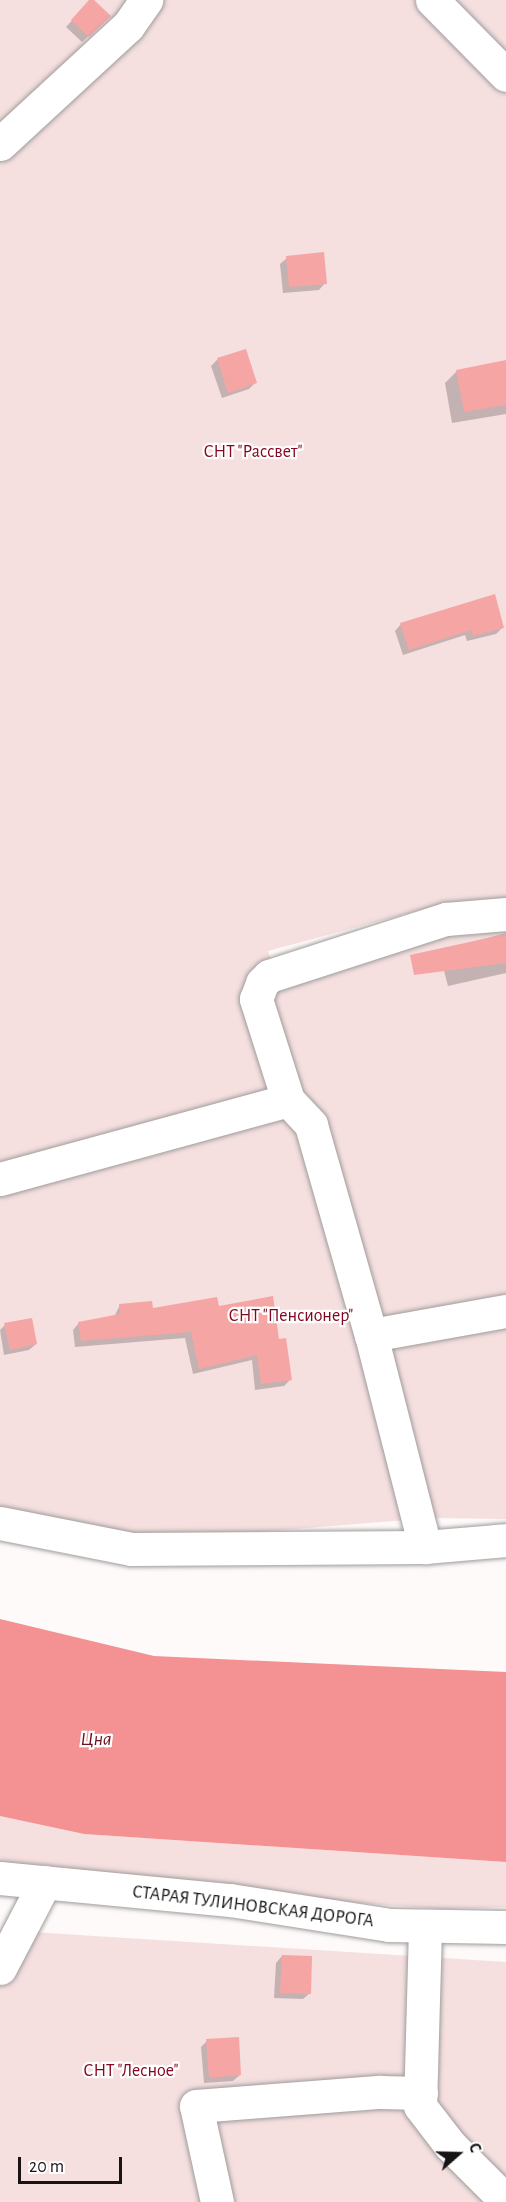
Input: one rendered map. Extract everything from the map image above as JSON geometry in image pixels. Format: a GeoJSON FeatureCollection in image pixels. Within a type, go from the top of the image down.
{"type":"FeatureCollection","features":[{"type":"Feature","properties":{"kind":"street"},"geometry":{"type":"LineString","coordinates":[[0,144],[128,26],[146,0]]}},
{"type":"Feature","properties":{"kind":"street"},"geometry":{"type":"LineString","coordinates":[[432,0],[501,59]]}},
{"type":"Feature","properties":{"kind":"street"},"geometry":{"type":"LineString","coordinates":[[424,1547],[371,1335],[311,1125],[288,1100],[256,999],[262,983],[269,976],[446,919],[506,914]]}},
{"type":"Feature","properties":{"kind":"street"},"geometry":{"type":"LineString","coordinates":[[0,1179],[288,1100]]}},
{"type":"Feature","properties":{"kind":"street"},"geometry":{"type":"LineString","coordinates":[[371,1335],[506,1311]]}},
{"type":"Feature","properties":{"kind":"street"},"geometry":{"type":"LineString","coordinates":[[0,1523],[131,1549],[424,1547],[506,1540]]}},
{"type":"Feature","properties":{"kind":"street","name":"СТАРАЯ ТУЛИНОВСКАЯ ДОРОГА"},"geometry":{"type":"LineString","coordinates":[[0,1878],[230,1900],[424,1928],[506,1927]]}},
{"type":"Feature","properties":{"kind":"street"},"geometry":{"type":"LineString","coordinates":[[0,1968],[45,1882]]}},
{"type":"Feature","properties":{"kind":"street"},"geometry":{"type":"LineString","coordinates":[[424,1928],[420,2106],[450,2145],[506,2201]]}},
{"type":"Feature","properties":{"kind":"street"},"geometry":{"type":"LineString","coordinates":[[218,2202],[196,2106],[380,2092],[421,2093]]}},
{"type":"Feature","properties":{"kind":"green space","name":"СНТ \"Рассвет\""},"geometry":{"type":"Polygon","coordinates":[[[0,0],[506,0],[506,904],[435,906],[268,951],[278,984],[430,935],[506,920],[506,1519],[431,1518],[97,1545],[0,1524],[0,0]]]}},
{"type":"Feature","properties":{"kind":"green space"},"geometry":{"type":"Polygon","coordinates":[[[0,1816],[84,1834],[506,1862],[506,1907],[443,1909],[91,1884],[0,1866],[0,1816]]]}},
{"type":"Feature","properties":{"kind":"green space","name":"СНТ \"Лесное\""},"geometry":{"type":"Polygon","coordinates":[[[0,1930],[506,1962],[506,2202],[0,2202],[0,1930]]]}},
{"type":"Feature","properties":{"kind":"water","name":"Цна"},"geometry":{"type":"Polygon","coordinates":[[[0,1619],[154,1656],[506,1672],[506,1862],[84,1834],[0,1816],[0,1619]]]}},
{"type":"Feature","properties":{"kind":"building"},"geometry":{"type":"Polygon","coordinates":[[[89,0],[94,0],[111,16],[89,37],[71,20],[89,0]]]}},
{"type":"Feature","properties":{"kind":"building"},"geometry":{"type":"Polygon","coordinates":[[[324,252],[327,284],[289,287],[286,256],[324,252]]]}},
{"type":"Feature","properties":{"kind":"building"},"geometry":{"type":"Polygon","coordinates":[[[246,349],[257,383],[228,393],[217,358],[246,349]]]}},
{"type":"Feature","properties":{"kind":"building"},"geometry":{"type":"Polygon","coordinates":[[[506,360],[506,405],[464,412],[456,370],[506,360]]]}},
{"type":"Feature","properties":{"kind":"building"},"geometry":{"type":"Polygon","coordinates":[[[495,594],[504,628],[473,636],[471,630],[409,650],[400,623],[495,594]]]}},
{"type":"Feature","properties":{"kind":"building"},"geometry":{"type":"Polygon","coordinates":[[[506,934],[506,963],[414,975],[410,955],[506,934]]]}},
{"type":"Feature","properties":{"kind":"building"},"geometry":{"type":"Polygon","coordinates":[[[273,1296],[279,1339],[286,1338],[292,1380],[261,1384],[257,1355],[199,1369],[191,1332],[81,1341],[78,1322],[120,1314],[119,1304],[152,1301],[153,1308],[217,1297],[219,1306],[273,1296]]]}},
{"type":"Feature","properties":{"kind":"building"},"geometry":{"type":"Polygon","coordinates":[[[32,1318],[37,1344],[10,1350],[4,1323],[32,1318]]]}},
{"type":"Feature","properties":{"kind":"building"},"geometry":{"type":"Polygon","coordinates":[[[282,1955],[312,1956],[311,1994],[280,1993],[282,1955]]]}},
{"type":"Feature","properties":{"kind":"building"},"geometry":{"type":"Polygon","coordinates":[[[239,2037],[241,2075],[209,2078],[206,2039],[239,2037]]]}},
{"type":"Feature","properties":{"kind":"park label","name":"СНТ \"Пенсионер\""},"geometry":{"type":"Point","coordinates":[291,1316]}}]}
